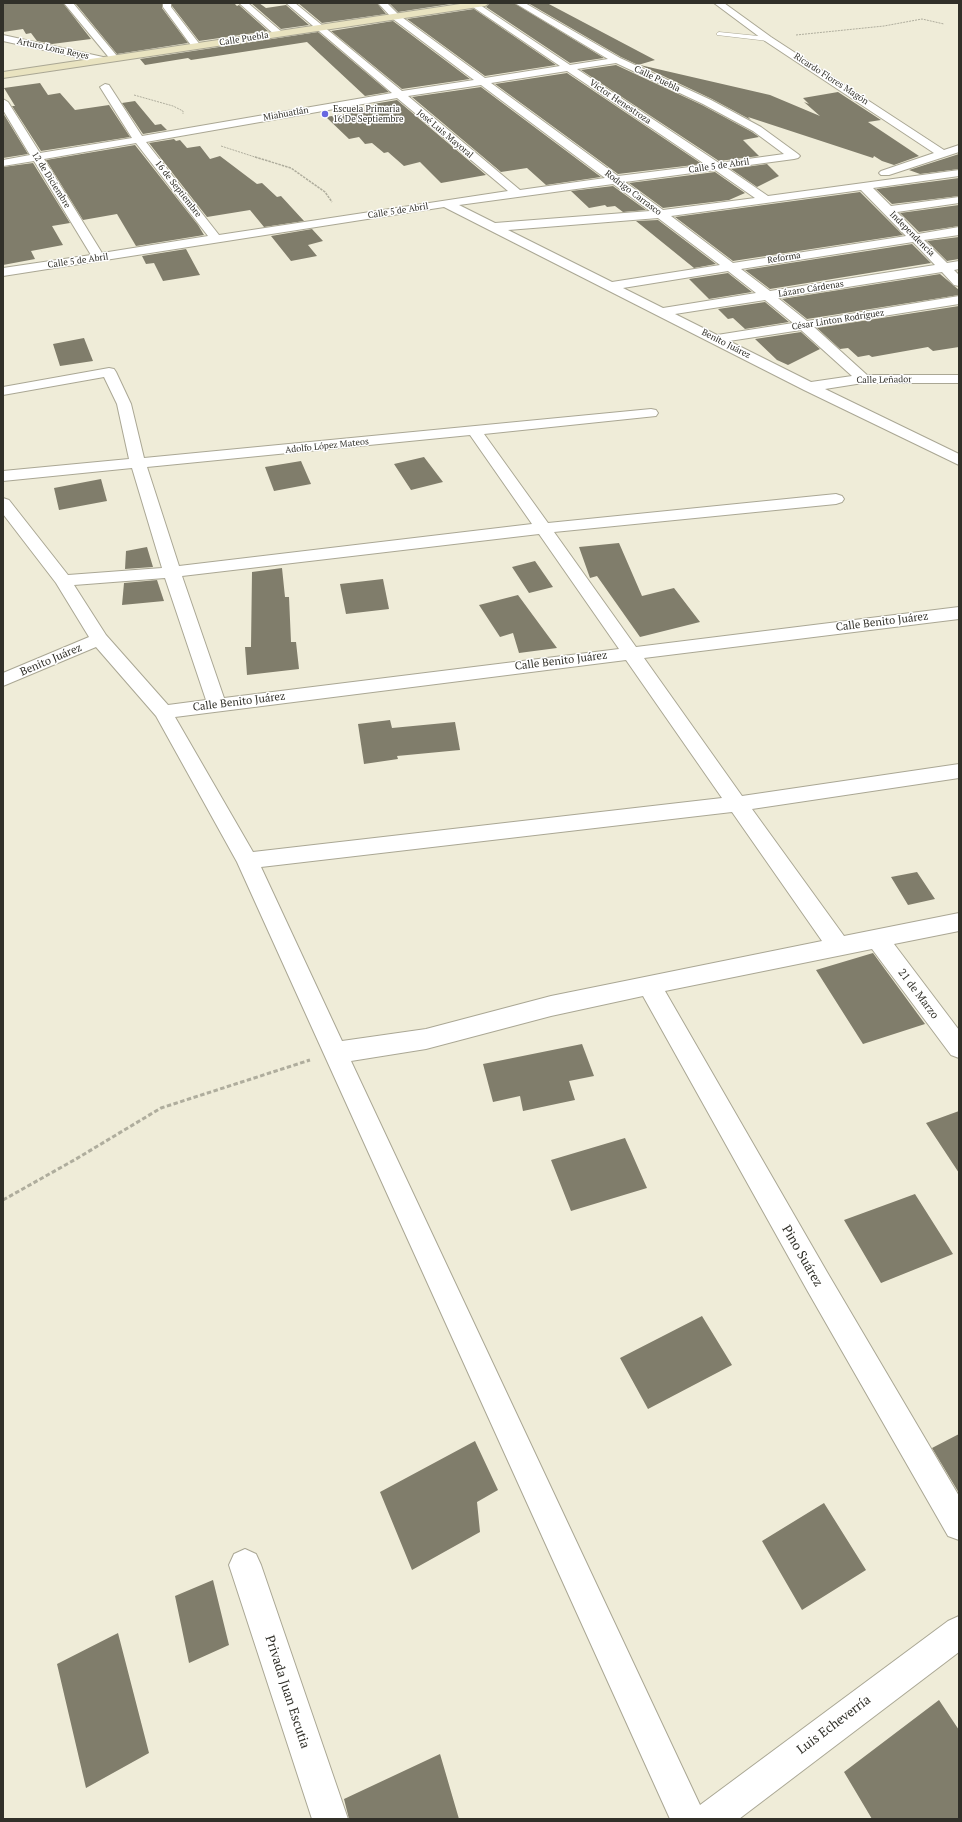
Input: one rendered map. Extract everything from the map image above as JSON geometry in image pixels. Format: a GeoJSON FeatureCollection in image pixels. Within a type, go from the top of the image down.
{"type":"FeatureCollection","features":[{"type":"Feature","properties":{"kind":"street"},"geometry":{"type":"LineString","coordinates":[[68,3],[114,58]]}},
{"type":"Feature","properties":{"kind":"street"},"geometry":{"type":"LineString","coordinates":[[167,3],[167,7],[196,46]]}},
{"type":"Feature","properties":{"kind":"street"},"geometry":{"type":"LineString","coordinates":[[243,3],[279,34]]}},
{"type":"Feature","properties":{"kind":"street"},"geometry":{"type":"LineString","coordinates":[[290,3],[319,28]]}},
{"type":"Feature","properties":{"kind":"street","name":"Rodrigo Carrasco"},"geometry":{"type":"LineString","coordinates":[[382,3],[396,17],[617,180],[768,296],[804,325],[863,379]]}},
{"type":"Feature","properties":{"kind":"street","name":"Calle Puebla"},"geometry":{"type":"LineString","coordinates":[[3,75],[485,3]]}},
{"type":"Feature","properties":{"kind":"street","name":"Calle Puebla"},"geometry":{"type":"LineString","coordinates":[[519,3],[617,60],[707,102],[757,129],[794,156]]}},
{"type":"Feature","properties":{"kind":"street","name":"Ricardo Flores Magón"},"geometry":{"type":"LineString","coordinates":[[718,3],[768,39],[943,154]]}},
{"type":"Feature","properties":{"kind":"street","name":"Víctor Henestroza"},"geometry":{"type":"LineString","coordinates":[[472,4],[767,200]]}},
{"type":"Feature","properties":{"kind":"street","name":"José Luis Mayoral"},"geometry":{"type":"LineString","coordinates":[[319,28],[517,193]]}},
{"type":"Feature","properties":{"kind":"street","name":"Arturo Lona Reyes"},"geometry":{"type":"LineString","coordinates":[[3,38],[103,60]]}},
{"type":"Feature","properties":{"kind":"street","name":"Miahuatlán"},"geometry":{"type":"LineString","coordinates":[[3,163],[398,95],[617,60]]}},
{"type":"Feature","properties":{"kind":"street","name":"16 de Septiembre"},"geometry":{"type":"LineString","coordinates":[[105,87],[139,140],[216,239]]}},
{"type":"Feature","properties":{"kind":"street","name":"12 de Diciembre"},"geometry":{"type":"LineString","coordinates":[[3,102],[99,258]]}},
{"type":"Feature","properties":{"kind":"street"},"geometry":{"type":"LineString","coordinates":[[864,186],[872,177],[959,148]]}},
{"type":"Feature","properties":{"kind":"street","name":"Calle 5 de Abril"},"geometry":{"type":"LineString","coordinates":[[3,272],[446,203],[794,156]]}},
{"type":"Feature","properties":{"kind":"street"},"geometry":{"type":"LineString","coordinates":[[494,228],[661,214],[959,173]]}},
{"type":"Feature","properties":{"kind":"street","name":"Independencia"},"geometry":{"type":"LineString","coordinates":[[864,186],[959,282]]}},
{"type":"Feature","properties":{"kind":"street"},"geometry":{"type":"LineString","coordinates":[[888,210],[959,200]]}},
{"type":"Feature","properties":{"kind":"street","name":"Benito Juárez"},"geometry":{"type":"LineString","coordinates":[[446,203],[717,339],[809,387],[959,460]]}},
{"type":"Feature","properties":{"kind":"street","name":"Reforma"},"geometry":{"type":"LineString","coordinates":[[610,286],[959,231]]}},
{"type":"Feature","properties":{"kind":"street","name":"Lázaro Cárdenas"},"geometry":{"type":"LineString","coordinates":[[663,312],[959,265]]}},
{"type":"Feature","properties":{"kind":"street","name":"César Linton Rodríguez"},"geometry":{"type":"LineString","coordinates":[[717,339],[959,300]]}},
{"type":"Feature","properties":{"kind":"street"},"geometry":{"type":"LineString","coordinates":[[3,391],[109,372],[124,404],[138,464],[172,572],[217,704]]}},
{"type":"Feature","properties":{"kind":"street","name":"Calle Leñador"},"geometry":{"type":"LineString","coordinates":[[809,387],[863,379],[959,379]]}},
{"type":"Feature","properties":{"kind":"street","name":"Adolfo López Mateos"},"geometry":{"type":"LineString","coordinates":[[3,476],[652,413]]}},
{"type":"Feature","properties":{"kind":"street"},"geometry":{"type":"LineString","coordinates":[[475,431],[838,946]]}},
{"type":"Feature","properties":{"kind":"street"},"geometry":{"type":"LineString","coordinates":[[63,581],[172,572],[544,528],[836,499]]}},
{"type":"Feature","properties":{"kind":"street"},"geometry":{"type":"LineString","coordinates":[[3,503],[63,581],[99,639],[163,712],[247,861],[334,1053],[688,1819]]}},
{"type":"Feature","properties":{"kind":"street","name":"Calle Benito Juárez"},"geometry":{"type":"LineString","coordinates":[[163,712],[217,704],[959,613]]}},
{"type":"Feature","properties":{"kind":"street","name":"Benito Juárez"},"geometry":{"type":"LineString","coordinates":[[3,680],[99,639]]}},
{"type":"Feature","properties":{"kind":"street"},"geometry":{"type":"LineString","coordinates":[[247,861],[737,804],[959,770]]}},
{"type":"Feature","properties":{"kind":"street"},"geometry":{"type":"LineString","coordinates":[[334,1053],[426,1038],[551,1006],[959,922]]}},
{"type":"Feature","properties":{"kind":"street","name":"21 de Marzo"},"geometry":{"type":"LineString","coordinates":[[877,939],[959,1048]]}},
{"type":"Feature","properties":{"kind":"street","name":"Pino Suárez"},"geometry":{"type":"LineString","coordinates":[[649,985],[817,1281],[959,1524]]}},
{"type":"Feature","properties":{"kind":"street","name":"Privada Juan Escutia"},"geometry":{"type":"LineString","coordinates":[[245,1565],[330,1819]]}},
{"type":"Feature","properties":{"kind":"street","name":"Luis Echeverría"},"geometry":{"type":"LineString","coordinates":[[710,1819],[959,1632]]}},
{"type":"Feature","properties":{"kind":"lane"},"geometry":{"type":"LineString","coordinates":[[719,34],[768,39]]}},
{"type":"Feature","properties":{"kind":"path"},"geometry":{"type":"LineString","coordinates":[[783,48],[789,38],[798,35],[884,26],[922,19],[944,24]]}},
{"type":"Feature","properties":{"kind":"path"},"geometry":{"type":"LineString","coordinates":[[179,133],[291,168],[325,192],[333,203],[328,222]]}},
{"type":"Feature","properties":{"kind":"path"},"geometry":{"type":"LineString","coordinates":[[3,1200],[76,1159],[161,1108],[334,1053]]}},
{"type":"Feature","properties":{"kind":"building"},"geometry":{"type":"Polygon","coordinates":[[[3,3],[63,3],[91,39],[52,44],[37,41],[31,33],[26,34],[23,29],[3,32],[3,3]]]}},
{"type":"Feature","properties":{"kind":"building"},"geometry":{"type":"Polygon","coordinates":[[[75,3],[162,3],[162,8],[188,43],[117,54],[75,3]]]}},
{"type":"Feature","properties":{"kind":"building"},"geometry":{"type":"Polygon","coordinates":[[[172,3],[234,3],[237,6],[239,5],[268,31],[199,41],[172,6],[172,3]]]}},
{"type":"Feature","properties":{"kind":"building"},"geometry":{"type":"Polygon","coordinates":[[[251,3],[259,3],[266,8],[286,5],[309,25],[281,29],[251,3]]]}},
{"type":"Feature","properties":{"kind":"building"},"geometry":{"type":"Polygon","coordinates":[[[298,3],[377,3],[386,14],[322,23],[298,3]]]}},
{"type":"Feature","properties":{"kind":"building"},"geometry":{"type":"Polygon","coordinates":[[[389,3],[457,3],[398,12],[389,3]]]}},
{"type":"Feature","properties":{"kind":"building"},"geometry":{"type":"Polygon","coordinates":[[[490,3],[514,3],[604,58],[570,63],[486,7],[490,3]]]}},
{"type":"Feature","properties":{"kind":"building"},"geometry":{"type":"Polygon","coordinates":[[[528,3],[547,3],[655,60],[638,65],[621,57],[528,3]]]}},
{"type":"Feature","properties":{"kind":"building"},"geometry":{"type":"Polygon","coordinates":[[[474,9],[556,65],[485,76],[407,19],[474,9]]]}},
{"type":"Feature","properties":{"kind":"building"},"geometry":{"type":"Polygon","coordinates":[[[393,21],[470,79],[402,89],[331,31],[393,21]]]}},
{"type":"Feature","properties":{"kind":"building"},"geometry":{"type":"Polygon","coordinates":[[[318,32],[389,92],[365,96],[307,42],[191,60],[188,58],[145,65],[140,59],[318,32]]]}},
{"type":"Feature","properties":{"kind":"building"},"geometry":{"type":"Polygon","coordinates":[[[616,65],[702,105],[752,132],[759,137],[743,140],[759,156],[719,161],[581,70],[616,65]]]}},
{"type":"Feature","properties":{"kind":"building"},"geometry":{"type":"Polygon","coordinates":[[[640,65],[770,95],[820,116],[804,102],[809,104],[803,98],[838,92],[881,120],[868,122],[919,156],[894,165],[882,161],[874,156],[873,158],[748,117],[751,120],[712,99],[640,65]]]}},
{"type":"Feature","properties":{"kind":"building"},"geometry":{"type":"Polygon","coordinates":[[[567,73],[702,164],[618,174],[495,84],[567,73]]]}},
{"type":"Feature","properties":{"kind":"building"},"geometry":{"type":"Polygon","coordinates":[[[40,83],[48,95],[60,93],[75,110],[109,105],[130,137],[41,151],[12,106],[15,106],[4,88],[40,83]]]}},
{"type":"Feature","properties":{"kind":"building"},"geometry":{"type":"Polygon","coordinates":[[[481,87],[601,177],[546,185],[527,168],[501,172],[412,97],[481,87]]]}},
{"type":"Feature","properties":{"kind":"building"},"geometry":{"type":"Polygon","coordinates":[[[397,100],[486,175],[441,183],[420,162],[404,166],[388,152],[384,153],[372,143],[365,144],[359,137],[349,139],[326,117],[378,108],[373,104],[397,100]]]}},
{"type":"Feature","properties":{"kind":"building"},"geometry":{"type":"Polygon","coordinates":[[[135,101],[155,125],[161,124],[167,130],[143,134],[122,103],[135,101]]]}},
{"type":"Feature","properties":{"kind":"building"},"geometry":{"type":"Polygon","coordinates":[[[3,113],[28,154],[3,158],[3,113]]]}},
{"type":"Feature","properties":{"kind":"building"},"geometry":{"type":"Polygon","coordinates":[[[174,139],[176,141],[180,140],[187,148],[200,146],[210,159],[220,156],[257,184],[262,183],[277,197],[281,196],[304,221],[264,227],[250,210],[207,217],[149,143],[174,139]]]}},
{"type":"Feature","properties":{"kind":"building"},"geometry":{"type":"Polygon","coordinates":[[[135,145],[198,225],[204,235],[136,246],[117,214],[83,220],[46,160],[135,145]]]}},
{"type":"Feature","properties":{"kind":"building"},"geometry":{"type":"Polygon","coordinates":[[[959,154],[959,169],[920,174],[909,170],[959,154]]]}},
{"type":"Feature","properties":{"kind":"building"},"geometry":{"type":"Polygon","coordinates":[[[33,163],[70,223],[52,226],[63,245],[31,251],[35,259],[3,265],[3,167],[33,163]]]}},
{"type":"Feature","properties":{"kind":"building"},"geometry":{"type":"Polygon","coordinates":[[[767,164],[779,176],[757,187],[731,169],[767,164]]]}},
{"type":"Feature","properties":{"kind":"building"},"geometry":{"type":"Polygon","coordinates":[[[715,172],[745,193],[729,200],[663,208],[629,183],[715,172]]]}},
{"type":"Feature","properties":{"kind":"building"},"geometry":{"type":"Polygon","coordinates":[[[959,178],[959,196],[892,204],[876,189],[959,178]]]}},
{"type":"Feature","properties":{"kind":"building"},"geometry":{"type":"Polygon","coordinates":[[[613,186],[646,210],[623,212],[615,206],[607,207],[605,205],[589,208],[571,191],[613,186]]]}},
{"type":"Feature","properties":{"kind":"building"},"geometry":{"type":"Polygon","coordinates":[[[860,192],[903,235],[733,261],[675,217],[860,192]]]}},
{"type":"Feature","properties":{"kind":"building"},"geometry":{"type":"Polygon","coordinates":[[[959,205],[959,226],[919,232],[900,213],[959,205]]]}},
{"type":"Feature","properties":{"kind":"building"},"geometry":{"type":"Polygon","coordinates":[[[658,220],[716,264],[694,268],[636,221],[658,220]]]}},
{"type":"Feature","properties":{"kind":"building"},"geometry":{"type":"Polygon","coordinates":[[[312,229],[323,241],[308,245],[317,256],[291,261],[271,236],[312,229]]]}},
{"type":"Feature","properties":{"kind":"building"},"geometry":{"type":"Polygon","coordinates":[[[959,237],[959,259],[947,261],[927,241],[959,237]]]}},
{"type":"Feature","properties":{"kind":"building"},"geometry":{"type":"Polygon","coordinates":[[[912,244],[931,263],[770,289],[745,270],[912,244]]]}},
{"type":"Feature","properties":{"kind":"building"},"geometry":{"type":"Polygon","coordinates":[[[186,249],[200,275],[163,281],[154,263],[146,264],[142,256],[186,249]]]}},
{"type":"Feature","properties":{"kind":"building"},"geometry":{"type":"Polygon","coordinates":[[[728,273],[752,292],[709,299],[689,279],[728,273]]]}},
{"type":"Feature","properties":{"kind":"building"},"geometry":{"type":"Polygon","coordinates":[[[940,274],[959,290],[959,295],[807,319],[782,299],[940,274]]]}},
{"type":"Feature","properties":{"kind":"building"},"geometry":{"type":"Polygon","coordinates":[[[765,302],[789,322],[745,329],[733,318],[728,319],[718,309],[765,302]]]}},
{"type":"Feature","properties":{"kind":"building"},"geometry":{"type":"Polygon","coordinates":[[[959,306],[959,347],[933,351],[928,347],[872,357],[869,355],[858,357],[848,348],[840,349],[817,328],[959,306]]]}},
{"type":"Feature","properties":{"kind":"building"},"geometry":{"type":"Polygon","coordinates":[[[801,332],[820,349],[788,365],[777,360],[755,339],[801,332]]]}},
{"type":"Feature","properties":{"kind":"building"},"geometry":{"type":"Polygon","coordinates":[[[84,338],[93,361],[60,366],[53,344],[84,338]]]}},
{"type":"Feature","properties":{"kind":"building"},"geometry":{"type":"Polygon","coordinates":[[[424,457],[443,482],[411,490],[394,464],[424,457]]]}},
{"type":"Feature","properties":{"kind":"building"},"geometry":{"type":"Polygon","coordinates":[[[301,461],[311,484],[274,491],[265,467],[301,461]]]}},
{"type":"Feature","properties":{"kind":"building"},"geometry":{"type":"Polygon","coordinates":[[[101,479],[107,501],[59,510],[54,488],[101,479]]]}},
{"type":"Feature","properties":{"kind":"building"},"geometry":{"type":"Polygon","coordinates":[[[619,543],[642,596],[674,588],[700,622],[640,637],[597,576],[590,578],[579,547],[619,543]]]}},
{"type":"Feature","properties":{"kind":"building"},"geometry":{"type":"Polygon","coordinates":[[[147,547],[153,567],[125,569],[126,551],[147,547]]]}},
{"type":"Feature","properties":{"kind":"building"},"geometry":{"type":"Polygon","coordinates":[[[535,561],[553,587],[529,593],[512,567],[535,561]]]}},
{"type":"Feature","properties":{"kind":"building"},"geometry":{"type":"Polygon","coordinates":[[[282,568],[285,597],[289,597],[291,642],[296,642],[299,669],[247,675],[245,647],[251,647],[252,572],[282,568]]]}},
{"type":"Feature","properties":{"kind":"building"},"geometry":{"type":"Polygon","coordinates":[[[383,579],[389,609],[346,614],[340,584],[383,579]]]}},
{"type":"Feature","properties":{"kind":"building"},"geometry":{"type":"Polygon","coordinates":[[[157,580],[164,601],[122,605],[124,583],[157,580]]]}},
{"type":"Feature","properties":{"kind":"building"},"geometry":{"type":"Polygon","coordinates":[[[518,595],[557,648],[519,653],[513,633],[500,637],[479,605],[518,595]]]}},
{"type":"Feature","properties":{"kind":"building"},"geometry":{"type":"Polygon","coordinates":[[[390,720],[392,728],[455,722],[460,750],[397,756],[398,759],[364,764],[358,724],[390,720]]]}},
{"type":"Feature","properties":{"kind":"building"},"geometry":{"type":"Polygon","coordinates":[[[917,872],[935,899],[908,905],[891,877],[917,872]]]}},
{"type":"Feature","properties":{"kind":"building"},"geometry":{"type":"Polygon","coordinates":[[[873,953],[925,1024],[863,1044],[816,970],[873,953]]]}},
{"type":"Feature","properties":{"kind":"building"},"geometry":{"type":"Polygon","coordinates":[[[582,1044],[594,1076],[569,1081],[575,1100],[523,1111],[520,1096],[493,1102],[483,1064],[582,1044]]]}},
{"type":"Feature","properties":{"kind":"building"},"geometry":{"type":"Polygon","coordinates":[[[959,1111],[959,1173],[926,1123],[959,1111]]]}},
{"type":"Feature","properties":{"kind":"building"},"geometry":{"type":"Polygon","coordinates":[[[625,1138],[647,1188],[571,1211],[551,1160],[625,1138]]]}},
{"type":"Feature","properties":{"kind":"building"},"geometry":{"type":"Polygon","coordinates":[[[915,1194],[953,1254],[881,1283],[844,1220],[915,1194]]]}},
{"type":"Feature","properties":{"kind":"building"},"geometry":{"type":"Polygon","coordinates":[[[702,1316],[732,1365],[648,1409],[620,1358],[702,1316]]]}},
{"type":"Feature","properties":{"kind":"building"},"geometry":{"type":"Polygon","coordinates":[[[959,1434],[959,1493],[932,1448],[959,1434]]]}},
{"type":"Feature","properties":{"kind":"building"},"geometry":{"type":"Polygon","coordinates":[[[475,1441],[498,1490],[477,1502],[480,1532],[412,1570],[380,1492],[475,1441]]]}},
{"type":"Feature","properties":{"kind":"building"},"geometry":{"type":"Polygon","coordinates":[[[824,1503],[866,1570],[802,1610],[762,1541],[824,1503]]]}},
{"type":"Feature","properties":{"kind":"building"},"geometry":{"type":"Polygon","coordinates":[[[213,1580],[229,1645],[189,1663],[175,1596],[213,1580]]]}},
{"type":"Feature","properties":{"kind":"building"},"geometry":{"type":"Polygon","coordinates":[[[118,1633],[149,1753],[86,1788],[57,1664],[118,1633]]]}},
{"type":"Feature","properties":{"kind":"building"},"geometry":{"type":"Polygon","coordinates":[[[939,1700],[959,1730],[959,1819],[872,1819],[844,1772],[939,1700]]]}},
{"type":"Feature","properties":{"kind":"building"},"geometry":{"type":"Polygon","coordinates":[[[440,1754],[459,1819],[349,1819],[344,1799],[440,1754]]]}},
{"type":"Feature","properties":{"kind":"place","name":"Escuela Primaria 16 De Septiembre"},"geometry":{"type":"Point","coordinates":[325,114]}}]}
